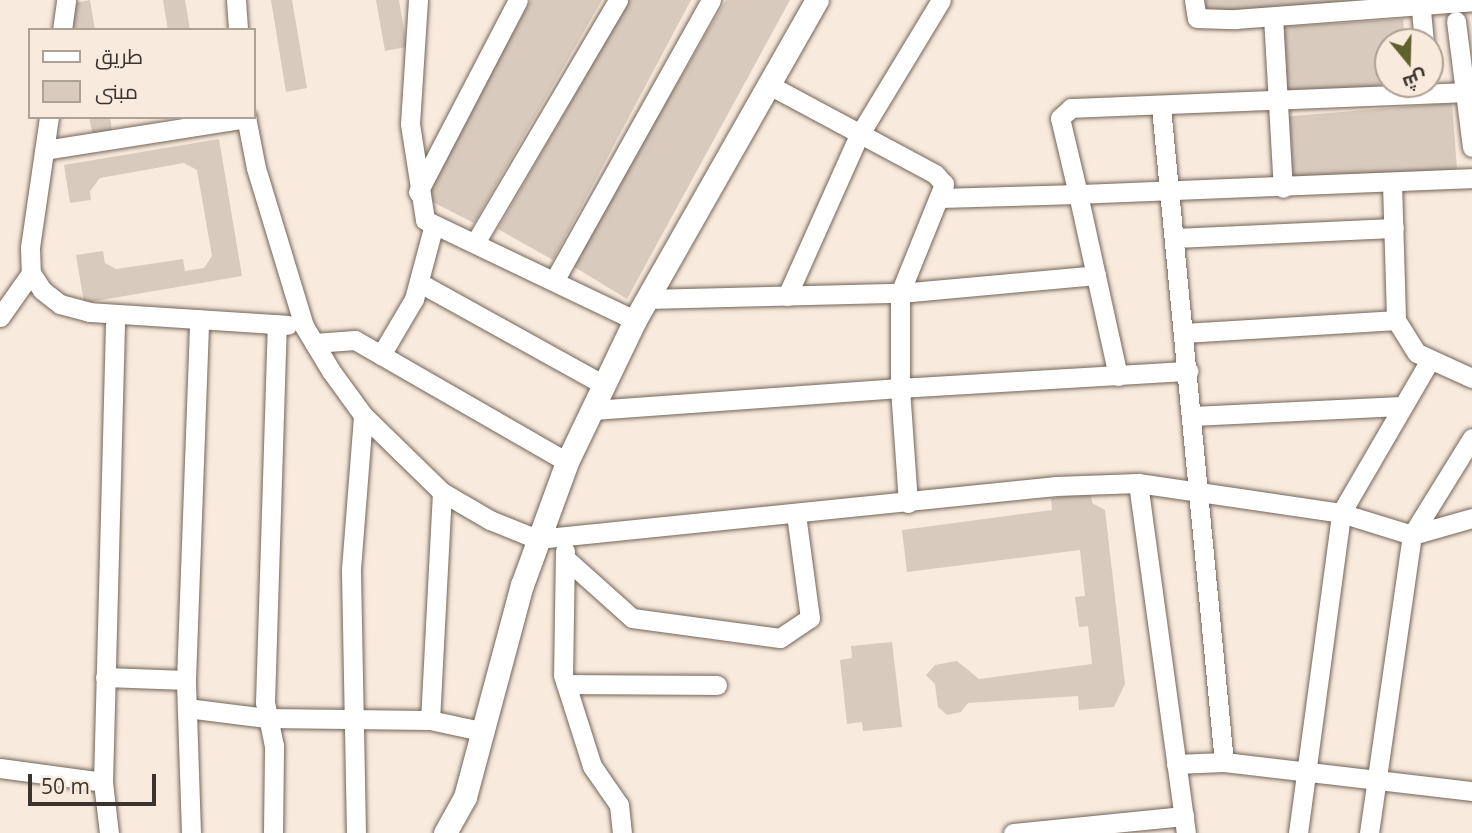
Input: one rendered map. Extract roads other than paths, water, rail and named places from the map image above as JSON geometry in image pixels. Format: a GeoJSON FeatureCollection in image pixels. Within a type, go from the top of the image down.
{"type":"FeatureCollection","features":[{"type":"Feature","properties":{"kind":"street"},"geometry":{"type":"LineString","coordinates":[[62,28],[66,0]]}},
{"type":"Feature","properties":{"kind":"street"},"geometry":{"type":"LineString","coordinates":[[236,0],[238,28]]}},
{"type":"Feature","properties":{"kind":"street"},"geometry":{"type":"LineString","coordinates":[[418,0],[409,92],[418,192],[425,220],[433,228],[475,243],[635,320]]}},
{"type":"Feature","properties":{"kind":"street"},"geometry":{"type":"LineString","coordinates":[[418,192],[518,0]]}},
{"type":"Feature","properties":{"kind":"street"},"geometry":{"type":"LineString","coordinates":[[475,243],[618,0]]}},
{"type":"Feature","properties":{"kind":"street"},"geometry":{"type":"LineString","coordinates":[[554,281],[712,0]]}},
{"type":"Feature","properties":{"kind":"street"},"geometry":{"type":"LineString","coordinates":[[445,833],[465,797],[537,538],[567,461],[646,299],[817,0]]}},
{"type":"Feature","properties":{"kind":"street"},"geometry":{"type":"LineString","coordinates":[[787,296],[858,136],[941,0]]}},
{"type":"Feature","properties":{"kind":"street"},"geometry":{"type":"LineString","coordinates":[[1194,0],[1199,19],[1273,17],[1427,1],[1472,1]]}},
{"type":"Feature","properties":{"kind":"street"},"geometry":{"type":"LineString","coordinates":[[1427,1],[1456,21],[1472,37]]}},
{"type":"Feature","properties":{"kind":"street"},"geometry":{"type":"LineString","coordinates":[[1425,28],[1427,1]]}},
{"type":"Feature","properties":{"kind":"street"},"geometry":{"type":"LineString","coordinates":[[1273,17],[1283,188]]}},
{"type":"Feature","properties":{"kind":"street"},"geometry":{"type":"LineString","coordinates":[[1456,21],[1472,147]]}},
{"type":"Feature","properties":{"kind":"street"},"geometry":{"type":"LineString","coordinates":[[769,85],[858,136],[935,174],[944,184],[900,293],[900,388],[908,503]]}},
{"type":"Feature","properties":{"kind":"street"},"geometry":{"type":"LineString","coordinates":[[1444,91],[1465,92]]}},
{"type":"Feature","properties":{"kind":"street"},"geometry":{"type":"LineString","coordinates":[[1118,376],[1062,112],[1278,102],[1374,94]]}},
{"type":"Feature","properties":{"kind":"street"},"geometry":{"type":"LineString","coordinates":[[1161,107],[1167,192],[1185,333],[1224,762]]}},
{"type":"Feature","properties":{"kind":"street"},"geometry":{"type":"LineString","coordinates":[[0,317],[31,274],[49,119]]}},
{"type":"Feature","properties":{"kind":"street"},"geometry":{"type":"LineString","coordinates":[[44,150],[240,119]]}},
{"type":"Feature","properties":{"kind":"street"},"geometry":{"type":"LineString","coordinates":[[246,119],[256,168],[304,326],[363,415],[442,492],[490,520],[537,538],[908,503],[1056,486],[1139,483],[1199,489],[1342,513],[1412,535],[1472,518]]}},
{"type":"Feature","properties":{"kind":"street"},"geometry":{"type":"LineString","coordinates":[[940,198],[1283,188],[1472,178]]}},
{"type":"Feature","properties":{"kind":"street"},"geometry":{"type":"LineString","coordinates":[[1392,183],[1396,320],[1417,353],[1472,378]]}},
{"type":"Feature","properties":{"kind":"street"},"geometry":{"type":"LineString","coordinates":[[381,355],[420,283],[433,228]]}},
{"type":"Feature","properties":{"kind":"street"},"geometry":{"type":"LineString","coordinates":[[1174,238],[1394,228]]}},
{"type":"Feature","properties":{"kind":"street"},"geometry":{"type":"LineString","coordinates":[[31,274],[60,304],[115,314],[304,326]]}},
{"type":"Feature","properties":{"kind":"street"},"geometry":{"type":"LineString","coordinates":[[646,299],[900,293],[1096,275]]}},
{"type":"Feature","properties":{"kind":"street"},"geometry":{"type":"LineString","coordinates":[[420,283],[604,385]]}},
{"type":"Feature","properties":{"kind":"street"},"geometry":{"type":"LineString","coordinates":[[109,833],[103,782],[115,314]]}},
{"type":"Feature","properties":{"kind":"street"},"geometry":{"type":"LineString","coordinates":[[191,833],[186,680],[199,319]]}},
{"type":"Feature","properties":{"kind":"street"},"geometry":{"type":"LineString","coordinates":[[1185,333],[1396,320]]}},
{"type":"Feature","properties":{"kind":"street"},"geometry":{"type":"LineString","coordinates":[[273,833],[274,746],[266,718],[277,324]]}},
{"type":"Feature","properties":{"kind":"street"},"geometry":{"type":"LineString","coordinates":[[314,343],[342,337],[381,355],[567,461]]}},
{"type":"Feature","properties":{"kind":"street"},"geometry":{"type":"LineString","coordinates":[[1298,833],[1309,772],[1342,513],[1430,360]]}},
{"type":"Feature","properties":{"kind":"street"},"geometry":{"type":"LineString","coordinates":[[592,410],[1188,371]]}},
{"type":"Feature","properties":{"kind":"street"},"geometry":{"type":"LineString","coordinates":[[1191,416],[1402,406]]}},
{"type":"Feature","properties":{"kind":"street"},"geometry":{"type":"LineString","coordinates":[[356,833],[358,758],[351,720],[351,569],[363,415]]}},
{"type":"Feature","properties":{"kind":"street"},"geometry":{"type":"LineString","coordinates":[[1369,833],[1412,535],[1472,438]]}},
{"type":"Feature","properties":{"kind":"street"},"geometry":{"type":"LineString","coordinates":[[1013,833],[1185,824],[1139,483]]}},
{"type":"Feature","properties":{"kind":"street"},"geometry":{"type":"LineString","coordinates":[[430,720],[442,492]]}},
{"type":"Feature","properties":{"kind":"street"},"geometry":{"type":"LineString","coordinates":[[565,558],[632,618],[780,638],[810,618],[796,514]]}},
{"type":"Feature","properties":{"kind":"street"},"geometry":{"type":"LineString","coordinates":[[565,536],[566,684],[592,766],[619,806],[622,833]]}},
{"type":"Feature","properties":{"kind":"street"},"geometry":{"type":"LineString","coordinates":[[105,677],[186,680]]}},
{"type":"Feature","properties":{"kind":"street"},"geometry":{"type":"LineString","coordinates":[[566,684],[717,685]]}},
{"type":"Feature","properties":{"kind":"street"},"geometry":{"type":"LineString","coordinates":[[187,708],[266,718],[430,720],[481,732]]}},
{"type":"Feature","properties":{"kind":"street"},"geometry":{"type":"LineString","coordinates":[[1175,764],[1224,762],[1472,791]]}},
{"type":"Feature","properties":{"kind":"street"},"geometry":{"type":"LineString","coordinates":[[0,768],[103,782]]}}]}
